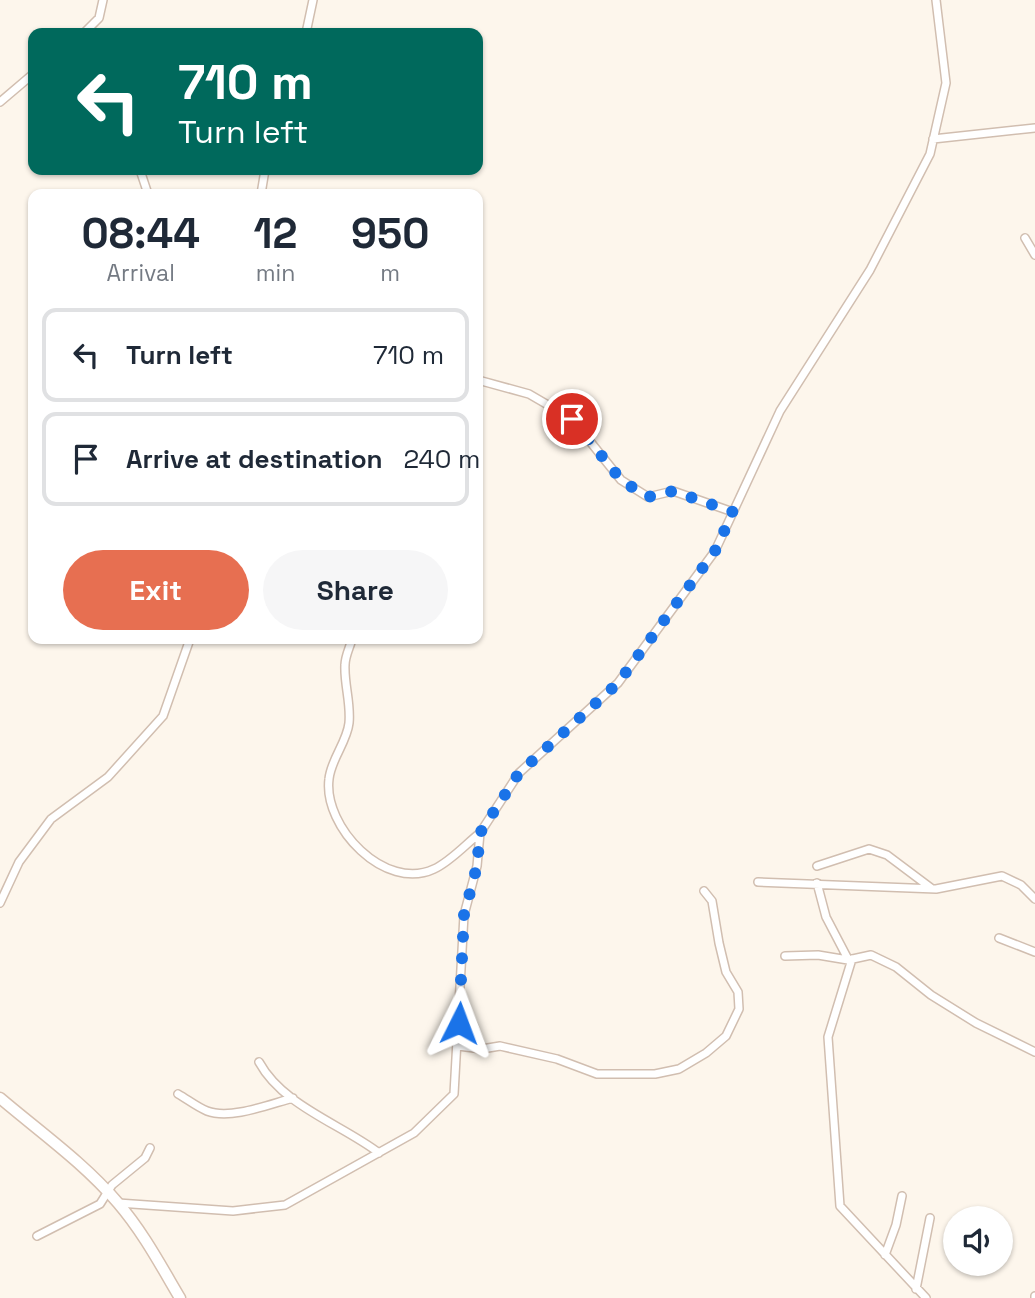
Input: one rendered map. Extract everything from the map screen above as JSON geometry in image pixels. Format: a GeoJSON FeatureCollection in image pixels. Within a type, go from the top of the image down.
{"type":"FeatureCollection","features":[{"type":"Feature","properties":{"kind":"street"},"geometry":{"type":"LineString","coordinates":[[89,28],[99,18],[103,0]]}},
{"type":"Feature","properties":{"kind":"street"},"geometry":{"type":"LineString","coordinates":[[307,28],[313,0]]}},
{"type":"Feature","properties":{"kind":"street"},"geometry":{"type":"LineString","coordinates":[[351,644],[345,663],[350,705],[349,728],[335,755],[328,780],[332,805],[344,833],[371,860],[406,874],[433,870],[480,833],[519,773],[618,683],[715,551],[780,411],[870,270],[930,153],[946,83],[936,0]]}},
{"type":"Feature","properties":{"kind":"street"},"geometry":{"type":"LineString","coordinates":[[0,102],[28,78]]}},
{"type":"Feature","properties":{"kind":"street"},"geometry":{"type":"LineString","coordinates":[[933,139],[1035,128]]}},
{"type":"Feature","properties":{"kind":"street"},"geometry":{"type":"LineString","coordinates":[[1025,238],[1035,255]]}},
{"type":"Feature","properties":{"kind":"street"},"geometry":{"type":"LineString","coordinates":[[483,381],[529,394],[572,419],[621,480],[648,497],[673,491],[733,512]]}},
{"type":"Feature","properties":{"kind":"street"},"geometry":{"type":"LineString","coordinates":[[0,903],[19,862],[51,819],[108,777],[163,716],[188,644]]}},
{"type":"Feature","properties":{"kind":"street"},"geometry":{"type":"LineString","coordinates":[[118,1203],[233,1211],[285,1205],[414,1133],[454,1094],[464,915],[477,866],[480,833]]}},
{"type":"Feature","properties":{"kind":"street"},"geometry":{"type":"LineString","coordinates":[[817,866],[869,849],[887,855],[931,888]]}},
{"type":"Feature","properties":{"kind":"street"},"geometry":{"type":"LineString","coordinates":[[758,882],[931,888],[957,887],[985,877],[1002,876],[1021,886],[1035,899]]}},
{"type":"Feature","properties":{"kind":"street"},"geometry":{"type":"LineString","coordinates":[[817,883],[826,917],[850,959],[828,1037],[840,1206],[926,1298]]}},
{"type":"Feature","properties":{"kind":"street"},"geometry":{"type":"LineString","coordinates":[[458,1046],[482,1049],[500,1046],[557,1059],[597,1073],[655,1074],[679,1069],[706,1053],[726,1036],[739,1009],[738,992],[726,972],[712,901],[704,891]]}},
{"type":"Feature","properties":{"kind":"street"},"geometry":{"type":"LineString","coordinates":[[999,938],[1035,952]]}},
{"type":"Feature","properties":{"kind":"street"},"geometry":{"type":"LineString","coordinates":[[785,956],[818,955],[850,959],[871,955],[896,967],[931,995],[1035,1052]]}},
{"type":"Feature","properties":{"kind":"street"},"geometry":{"type":"LineString","coordinates":[[260,1062],[267,1077],[293,1098],[379,1153]]}},
{"type":"Feature","properties":{"kind":"street"},"geometry":{"type":"LineString","coordinates":[[178,1094],[208,1111],[228,1114],[271,1107],[293,1098]]}},
{"type":"Feature","properties":{"kind":"street"},"geometry":{"type":"LineString","coordinates":[[0,1098],[118,1203],[144,1238],[180,1298]]}},
{"type":"Feature","properties":{"kind":"street"},"geometry":{"type":"LineString","coordinates":[[37,1236],[100,1204],[112,1185],[145,1158],[150,1148]]}},
{"type":"Feature","properties":{"kind":"street"},"geometry":{"type":"LineString","coordinates":[[885,1255],[896,1225],[902,1195]]}},
{"type":"Feature","properties":{"kind":"street"},"geometry":{"type":"LineString","coordinates":[[916,1289],[930,1218]]}},
{"type":"Feature","properties":{"kind":"route"},"geometry":{"type":"LineString","coordinates":[[459,1023],[464,915],[477,866],[480,833],[519,773],[618,683],[715,551],[733,512],[673,491],[648,497],[621,480],[572,419]]}}]}
